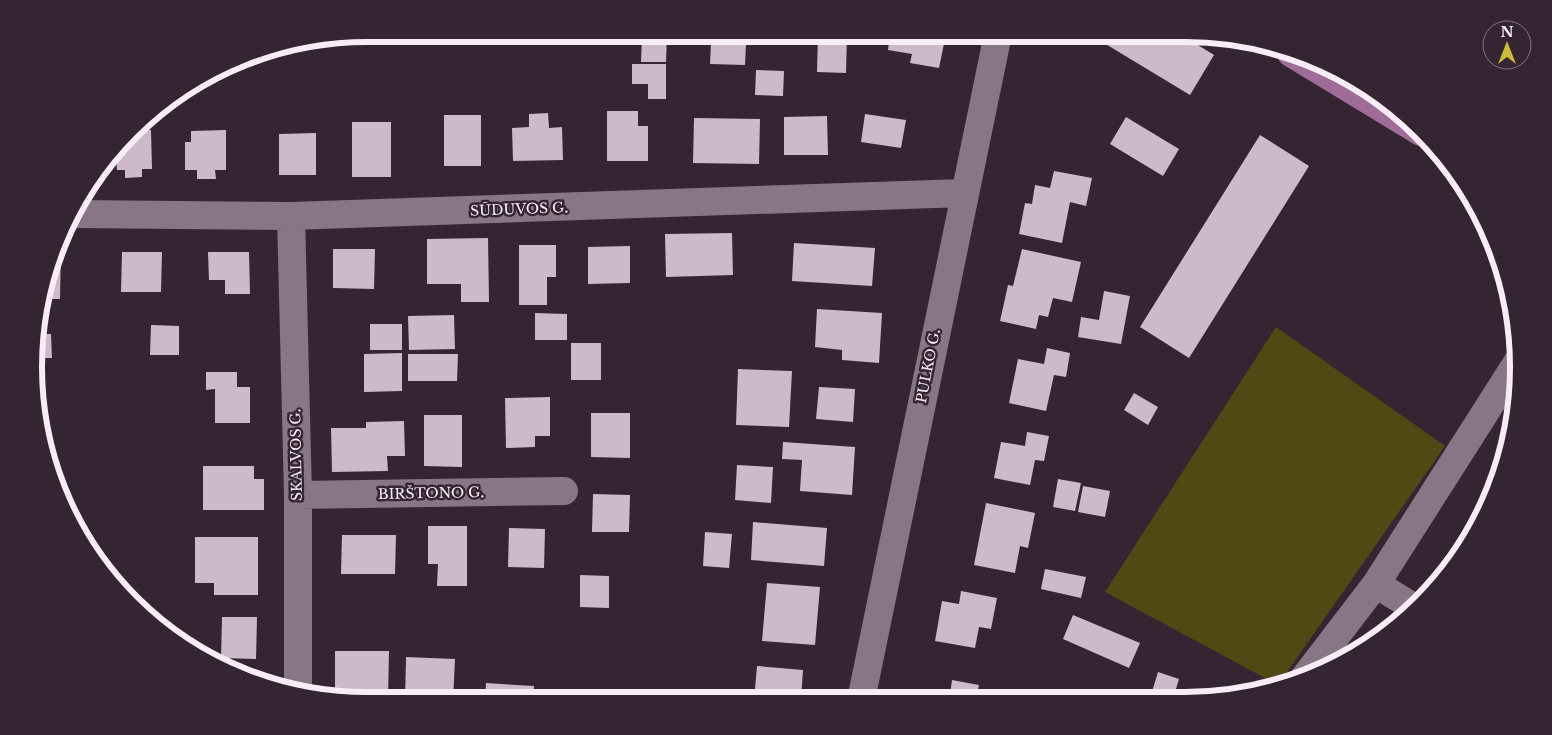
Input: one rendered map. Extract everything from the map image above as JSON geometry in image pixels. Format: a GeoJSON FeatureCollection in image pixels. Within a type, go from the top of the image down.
{"type":"FeatureCollection","features":[{"type":"Feature","properties":{"kind":"main road"},"geometry":{"type":"LineString","coordinates":[[1334,79],[1371,102]]}},
{"type":"Feature","properties":{"kind":"street","name":"PULKO G."},"geometry":{"type":"LineString","coordinates":[[862,692],[963,193],[996,42]]}},
{"type":"Feature","properties":{"kind":"street","name":"SŪDUVOS G."},"geometry":{"type":"LineString","coordinates":[[81,214],[291,216],[963,193]]}},
{"type":"Feature","properties":{"kind":"street","name":"SKALVOS G."},"geometry":{"type":"LineString","coordinates":[[291,216],[298,495],[298,685]]}},
{"type":"Feature","properties":{"kind":"street"},"geometry":{"type":"LineString","coordinates":[[1313,666],[1376,584],[1510,374]]}},
{"type":"Feature","properties":{"kind":"street","name":"BIRŠTONO G."},"geometry":{"type":"LineString","coordinates":[[298,495],[564,491]]}},
{"type":"Feature","properties":{"kind":"street"},"geometry":{"type":"LineString","coordinates":[[1376,584],[1407,604]]}},
{"type":"Feature","properties":{"kind":"shaded area"},"geometry":{"type":"Polygon","coordinates":[[[1276,327],[1445,446],[1284,677],[1270,681],[1105,592],[1276,327]]]}},
{"type":"Feature","properties":{"kind":"building"},"geometry":{"type":"Polygon","coordinates":[[[642,42],[667,42],[666,62],[641,62],[642,42]]]}},
{"type":"Feature","properties":{"kind":"building"},"geometry":{"type":"Polygon","coordinates":[[[748,42],[777,42],[777,45],[748,44],[748,42]]]}},
{"type":"Feature","properties":{"kind":"building"},"geometry":{"type":"Polygon","coordinates":[[[818,42],[847,42],[846,73],[817,72],[818,42]]]}},
{"type":"Feature","properties":{"kind":"building"},"geometry":{"type":"Polygon","coordinates":[[[889,42],[944,42],[939,68],[910,63],[912,54],[888,50],[889,42]]]}},
{"type":"Feature","properties":{"kind":"building"},"geometry":{"type":"Polygon","coordinates":[[[1102,42],[1194,42],[1214,55],[1190,95],[1102,42]]]}},
{"type":"Feature","properties":{"kind":"building"},"geometry":{"type":"Polygon","coordinates":[[[711,43],[746,44],[745,65],[710,64],[711,43]]]}},
{"type":"Feature","properties":{"kind":"building"},"geometry":{"type":"Polygon","coordinates":[[[632,64],[666,64],[666,99],[648,99],[648,84],[632,84],[632,64]]]}},
{"type":"Feature","properties":{"kind":"building"},"geometry":{"type":"Polygon","coordinates":[[[756,70],[784,71],[783,96],[755,95],[756,70]]]}},
{"type":"Feature","properties":{"kind":"building"},"geometry":{"type":"Polygon","coordinates":[[[607,111],[638,111],[638,126],[648,126],[648,161],[607,161],[607,111]]]}},
{"type":"Feature","properties":{"kind":"building"},"geometry":{"type":"Polygon","coordinates":[[[548,113],[549,128],[562,127],[563,160],[513,161],[512,128],[529,127],[529,114],[548,113]]]}},
{"type":"Feature","properties":{"kind":"building"},"geometry":{"type":"Polygon","coordinates":[[[865,114],[906,120],[901,148],[861,142],[865,114]]]}},
{"type":"Feature","properties":{"kind":"building"},"geometry":{"type":"Polygon","coordinates":[[[444,115],[481,115],[481,166],[444,166],[444,115]]]}},
{"type":"Feature","properties":{"kind":"building"},"geometry":{"type":"Polygon","coordinates":[[[827,116],[828,155],[784,155],[784,117],[827,116]]]}},
{"type":"Feature","properties":{"kind":"building"},"geometry":{"type":"Polygon","coordinates":[[[1126,117],[1179,149],[1163,176],[1110,144],[1126,117]]]}},
{"type":"Feature","properties":{"kind":"building"},"geometry":{"type":"Polygon","coordinates":[[[694,118],[760,119],[759,164],[693,163],[694,118]]]}},
{"type":"Feature","properties":{"kind":"building"},"geometry":{"type":"Polygon","coordinates":[[[352,122],[391,122],[391,177],[352,177],[352,122]]]}},
{"type":"Feature","properties":{"kind":"building"},"geometry":{"type":"Polygon","coordinates":[[[146,130],[151,130],[152,169],[142,169],[142,177],[125,178],[125,170],[117,170],[116,162],[146,130]]]}},
{"type":"Feature","properties":{"kind":"building"},"geometry":{"type":"Polygon","coordinates":[[[226,130],[226,170],[215,170],[216,179],[197,179],[197,170],[185,170],[185,142],[191,142],[191,131],[226,130]]]}},
{"type":"Feature","properties":{"kind":"building"},"geometry":{"type":"Polygon","coordinates":[[[316,133],[316,175],[279,175],[279,134],[316,133]]]}},
{"type":"Feature","properties":{"kind":"building"},"geometry":{"type":"Polygon","coordinates":[[[1260,135],[1309,166],[1189,358],[1140,327],[1260,135]]]}},
{"type":"Feature","properties":{"kind":"building"},"geometry":{"type":"Polygon","coordinates":[[[1054,171],[1092,178],[1086,206],[1070,202],[1062,243],[1019,234],[1025,203],[1032,204],[1035,185],[1050,188],[1054,171]]]}},
{"type":"Feature","properties":{"kind":"building"},"geometry":{"type":"Polygon","coordinates":[[[732,233],[733,275],[666,277],[665,234],[732,233]]]}},
{"type":"Feature","properties":{"kind":"building"},"geometry":{"type":"Polygon","coordinates":[[[488,238],[489,302],[461,302],[461,284],[427,284],[427,239],[488,238]]]}},
{"type":"Feature","properties":{"kind":"building"},"geometry":{"type":"Polygon","coordinates":[[[794,243],[875,248],[872,286],[792,281],[794,243]]]}},
{"type":"Feature","properties":{"kind":"building"},"geometry":{"type":"Polygon","coordinates":[[[519,245],[556,245],[556,277],[547,277],[547,305],[519,305],[519,245]]]}},
{"type":"Feature","properties":{"kind":"building"},"geometry":{"type":"Polygon","coordinates":[[[630,246],[630,283],[588,284],[588,247],[630,246]]]}},
{"type":"Feature","properties":{"kind":"building"},"geometry":{"type":"Polygon","coordinates":[[[333,249],[375,249],[374,289],[333,288],[333,249]]]}},
{"type":"Feature","properties":{"kind":"building"},"geometry":{"type":"Polygon","coordinates":[[[1022,249],[1081,262],[1072,302],[1053,298],[1048,317],[1039,315],[1036,329],[1000,321],[1008,285],[1013,286],[1022,249]]]}},
{"type":"Feature","properties":{"kind":"building"},"geometry":{"type":"Polygon","coordinates":[[[122,252],[162,252],[161,292],[121,292],[122,252]]]}},
{"type":"Feature","properties":{"kind":"building"},"geometry":{"type":"Polygon","coordinates":[[[208,252],[249,252],[250,294],[225,294],[225,280],[209,280],[208,252]]]}},
{"type":"Feature","properties":{"kind":"building"},"geometry":{"type":"Polygon","coordinates":[[[61,261],[60,299],[50,299],[61,261]]]}},
{"type":"Feature","properties":{"kind":"building"},"geometry":{"type":"Polygon","coordinates":[[[1104,291],[1130,296],[1121,344],[1078,337],[1081,317],[1099,320],[1104,291]]]}},
{"type":"Feature","properties":{"kind":"building"},"geometry":{"type":"Polygon","coordinates":[[[817,309],[882,313],[879,363],[842,360],[842,350],[815,347],[817,309]]]}},
{"type":"Feature","properties":{"kind":"building"},"geometry":{"type":"Polygon","coordinates":[[[535,313],[567,314],[567,340],[535,340],[535,313]]]}},
{"type":"Feature","properties":{"kind":"building"},"geometry":{"type":"Polygon","coordinates":[[[454,315],[455,349],[409,350],[408,316],[454,315]]]}},
{"type":"Feature","properties":{"kind":"building"},"geometry":{"type":"Polygon","coordinates":[[[370,324],[402,324],[402,350],[370,350],[370,324]]]}},
{"type":"Feature","properties":{"kind":"building"},"geometry":{"type":"Polygon","coordinates":[[[151,325],[179,326],[179,355],[150,355],[151,325]]]}},
{"type":"Feature","properties":{"kind":"building"},"geometry":{"type":"Polygon","coordinates":[[[44,334],[51,334],[52,358],[42,358],[44,334]]]}},
{"type":"Feature","properties":{"kind":"building"},"geometry":{"type":"Polygon","coordinates":[[[571,343],[601,343],[601,380],[571,380],[571,343]]]}},
{"type":"Feature","properties":{"kind":"building"},"geometry":{"type":"Polygon","coordinates":[[[1047,348],[1070,353],[1066,377],[1054,375],[1046,411],[1009,403],[1018,359],[1044,364],[1047,348]]]}},
{"type":"Feature","properties":{"kind":"building"},"geometry":{"type":"Polygon","coordinates":[[[402,353],[402,391],[364,392],[364,354],[402,353]]]}},
{"type":"Feature","properties":{"kind":"building"},"geometry":{"type":"Polygon","coordinates":[[[408,354],[458,354],[457,381],[408,381],[408,354]]]}},
{"type":"Feature","properties":{"kind":"building"},"geometry":{"type":"Polygon","coordinates":[[[738,369],[792,371],[789,427],[736,425],[738,369]]]}},
{"type":"Feature","properties":{"kind":"building"},"geometry":{"type":"Polygon","coordinates":[[[206,372],[237,372],[237,387],[250,387],[250,423],[215,423],[215,389],[206,390],[206,372]]]}},
{"type":"Feature","properties":{"kind":"building"},"geometry":{"type":"Polygon","coordinates":[[[819,387],[855,389],[853,422],[816,419],[819,387]]]}},
{"type":"Feature","properties":{"kind":"building"},"geometry":{"type":"Polygon","coordinates":[[[1134,393],[1158,407],[1148,425],[1124,410],[1134,393]]]}},
{"type":"Feature","properties":{"kind":"building"},"geometry":{"type":"Polygon","coordinates":[[[550,397],[550,436],[535,436],[535,447],[506,448],[505,398],[550,397]]]}},
{"type":"Feature","properties":{"kind":"building"},"geometry":{"type":"Polygon","coordinates":[[[591,413],[630,413],[630,458],[591,457],[591,413]]]}},
{"type":"Feature","properties":{"kind":"building"},"geometry":{"type":"Polygon","coordinates":[[[424,415],[462,415],[462,467],[424,466],[424,415]]]}},
{"type":"Feature","properties":{"kind":"building"},"geometry":{"type":"Polygon","coordinates":[[[404,421],[405,456],[387,456],[388,471],[332,472],[331,428],[366,428],[366,422],[404,421]]]}},
{"type":"Feature","properties":{"kind":"building"},"geometry":{"type":"Polygon","coordinates":[[[1027,432],[1049,436],[1044,461],[1035,460],[1030,485],[994,478],[1001,442],[1025,446],[1027,432]]]}},
{"type":"Feature","properties":{"kind":"building"},"geometry":{"type":"Polygon","coordinates":[[[783,442],[855,447],[852,495],[800,491],[802,460],[782,459],[783,442]]]}},
{"type":"Feature","properties":{"kind":"building"},"geometry":{"type":"Polygon","coordinates":[[[737,465],[773,467],[771,503],[735,500],[737,465]]]}},
{"type":"Feature","properties":{"kind":"building"},"geometry":{"type":"Polygon","coordinates":[[[203,466],[254,466],[254,479],[264,479],[264,510],[203,510],[203,466]]]}},
{"type":"Feature","properties":{"kind":"building"},"geometry":{"type":"Polygon","coordinates":[[[1058,479],[1081,483],[1075,511],[1053,507],[1058,479]]]}},
{"type":"Feature","properties":{"kind":"building"},"geometry":{"type":"Polygon","coordinates":[[[1083,486],[1110,491],[1105,517],[1078,512],[1083,486]]]}},
{"type":"Feature","properties":{"kind":"building"},"geometry":{"type":"Polygon","coordinates":[[[593,494],[630,495],[629,532],[592,532],[593,494]]]}},
{"type":"Feature","properties":{"kind":"building"},"geometry":{"type":"Polygon","coordinates":[[[986,503],[1035,513],[1028,548],[1020,546],[1015,573],[974,565],[986,503]]]}},
{"type":"Feature","properties":{"kind":"building"},"geometry":{"type":"Polygon","coordinates":[[[753,522],[827,528],[824,566],[751,560],[753,522]]]}},
{"type":"Feature","properties":{"kind":"building"},"geometry":{"type":"Polygon","coordinates":[[[428,526],[467,526],[467,586],[437,586],[438,564],[428,564],[428,526]]]}},
{"type":"Feature","properties":{"kind":"building"},"geometry":{"type":"Polygon","coordinates":[[[509,528],[545,529],[544,568],[508,567],[509,528]]]}},
{"type":"Feature","properties":{"kind":"building"},"geometry":{"type":"Polygon","coordinates":[[[705,532],[732,534],[729,568],[703,566],[705,532]]]}},
{"type":"Feature","properties":{"kind":"building"},"geometry":{"type":"Polygon","coordinates":[[[342,535],[396,535],[395,574],[341,574],[342,535]]]}},
{"type":"Feature","properties":{"kind":"building"},"geometry":{"type":"Polygon","coordinates":[[[195,537],[258,537],[258,595],[214,595],[214,583],[195,583],[195,537]]]}},
{"type":"Feature","properties":{"kind":"building"},"geometry":{"type":"Polygon","coordinates":[[[1045,569],[1086,577],[1081,598],[1041,589],[1045,569]]]}},
{"type":"Feature","properties":{"kind":"building"},"geometry":{"type":"Polygon","coordinates":[[[580,575],[609,576],[609,608],[580,607],[580,575]]]}},
{"type":"Feature","properties":{"kind":"building"},"geometry":{"type":"Polygon","coordinates":[[[767,583],[820,587],[815,645],[762,641],[767,583]]]}},
{"type":"Feature","properties":{"kind":"building"},"geometry":{"type":"Polygon","coordinates":[[[961,591],[997,598],[991,629],[979,627],[975,648],[935,641],[942,601],[959,604],[961,591]]]}},
{"type":"Feature","properties":{"kind":"building"},"geometry":{"type":"Polygon","coordinates":[[[1073,615],[1140,643],[1129,668],[1063,639],[1073,615]]]}},
{"type":"Feature","properties":{"kind":"building"},"geometry":{"type":"Polygon","coordinates":[[[222,617],[257,617],[256,659],[221,657],[222,617]]]}},
{"type":"Feature","properties":{"kind":"building"},"geometry":{"type":"Polygon","coordinates":[[[335,651],[389,651],[388,692],[335,691],[335,651]]]}},
{"type":"Feature","properties":{"kind":"building"},"geometry":{"type":"Polygon","coordinates":[[[406,657],[455,659],[453,692],[405,692],[406,657]]]}},
{"type":"Feature","properties":{"kind":"building"},"geometry":{"type":"Polygon","coordinates":[[[757,666],[803,670],[802,692],[755,692],[757,666]]]}},
{"type":"Feature","properties":{"kind":"building"},"geometry":{"type":"Polygon","coordinates":[[[1158,672],[1179,679],[1175,692],[1152,692],[1158,672]]]}},
{"type":"Feature","properties":{"kind":"building"},"geometry":{"type":"Polygon","coordinates":[[[952,680],[979,685],[978,692],[950,692],[952,680]]]}},
{"type":"Feature","properties":{"kind":"building"},"geometry":{"type":"Polygon","coordinates":[[[486,683],[534,686],[534,692],[486,692],[486,683]]]}}]}
